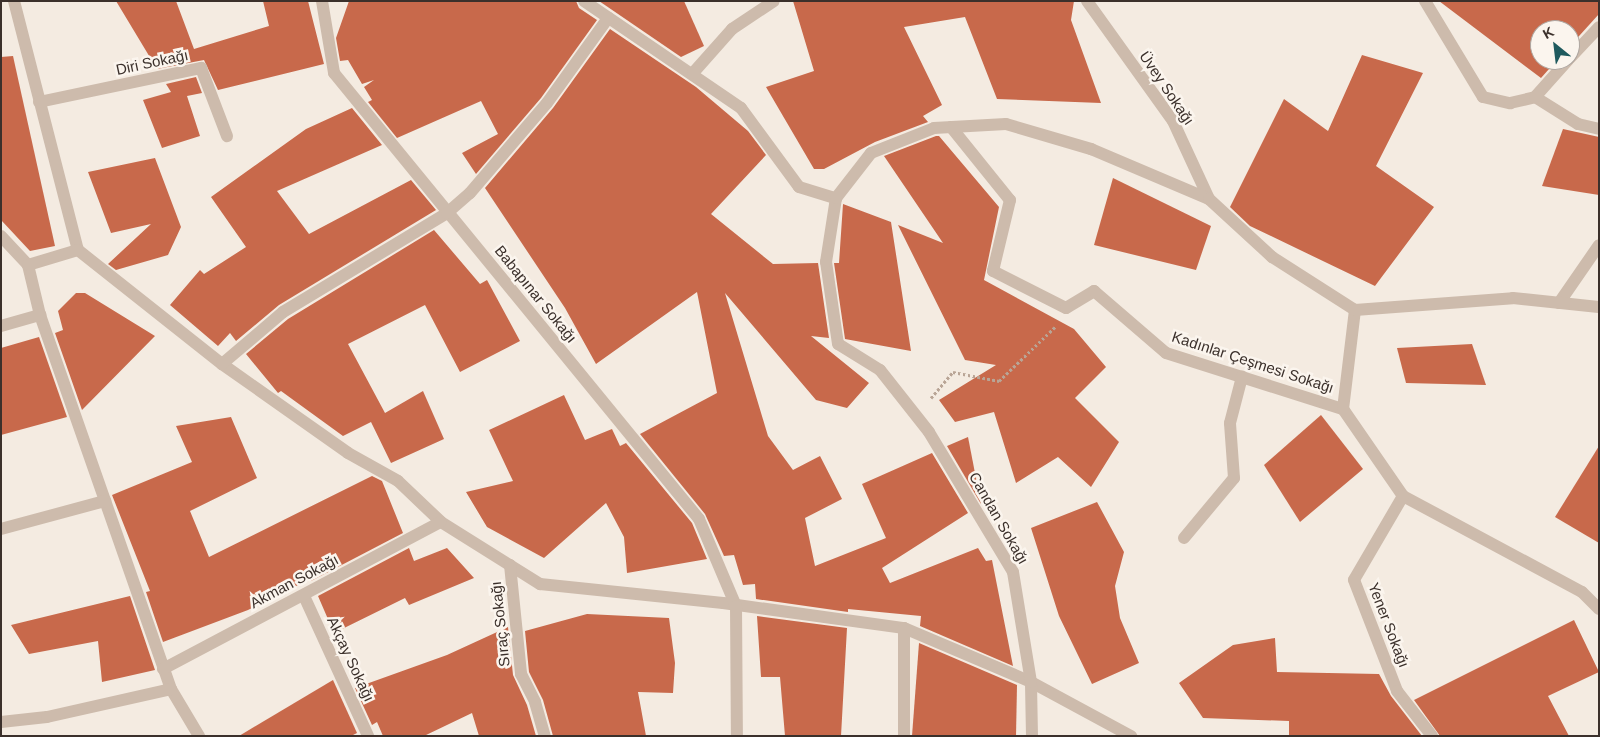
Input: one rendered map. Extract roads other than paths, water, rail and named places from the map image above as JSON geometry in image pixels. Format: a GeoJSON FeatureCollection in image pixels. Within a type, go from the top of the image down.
{"type":"FeatureCollection","features":[{"type":"Feature","properties":{"kind":"street"},"geometry":{"type":"LineString","coordinates":[[14,1],[78,250],[222,364],[348,453],[398,481],[440,522],[540,584],[736,606],[904,628],[1031,682],[1131,736]]}},
{"type":"Feature","properties":{"kind":"street","name":"Babapınar Sokağı"},"geometry":{"type":"LineString","coordinates":[[322,1],[334,73],[699,519],[736,606]]}},
{"type":"Feature","properties":{"kind":"street"},"geometry":{"type":"LineString","coordinates":[[584,1],[741,108],[799,187],[836,198],[871,153],[934,128],[1006,124],[1091,149],[1209,198],[1272,257],[1355,310],[1513,298],[1599,307]]}},
{"type":"Feature","properties":{"kind":"street"},"geometry":{"type":"LineString","coordinates":[[692,73],[732,29],[774,1]]}},
{"type":"Feature","properties":{"kind":"street","name":"Üvey Sokağı"},"geometry":{"type":"LineString","coordinates":[[1087,1],[1173,121],[1209,198]]}},
{"type":"Feature","properties":{"kind":"street"},"geometry":{"type":"LineString","coordinates":[[1425,1],[1483,97],[1510,103],[1535,97],[1559,70]]}},
{"type":"Feature","properties":{"kind":"street"},"geometry":{"type":"LineString","coordinates":[[222,364],[265,326],[298,302],[447,213],[494,166],[541,110],[608,18]]}},
{"type":"Feature","properties":{"kind":"street"},"geometry":{"type":"LineString","coordinates":[[1580,47],[1599,27]]}},
{"type":"Feature","properties":{"kind":"street","name":"Diri Sokağı"},"geometry":{"type":"LineString","coordinates":[[39,102],[201,68],[227,136]]}},
{"type":"Feature","properties":{"kind":"street"},"geometry":{"type":"LineString","coordinates":[[1535,97],[1578,124],[1599,130]]}},
{"type":"Feature","properties":{"kind":"street","name":"Kadınlar Çeşmesi Sokağı"},"geometry":{"type":"LineString","coordinates":[[951,127],[1010,200],[993,271],[1066,308],[1094,291],[1166,353],[1343,409],[1403,496],[1582,592],[1599,609]]}},
{"type":"Feature","properties":{"kind":"street","name":"Candan Sokağı"},"geometry":{"type":"LineString","coordinates":[[836,198],[826,262],[838,344],[880,370],[916,415],[1013,572],[1031,682],[1032,736]]}},
{"type":"Feature","properties":{"kind":"street"},"geometry":{"type":"LineString","coordinates":[[1,236],[28,265],[40,315],[170,689],[199,736]]}},
{"type":"Feature","properties":{"kind":"street"},"geometry":{"type":"LineString","coordinates":[[1559,303],[1599,245]]}},
{"type":"Feature","properties":{"kind":"street"},"geometry":{"type":"LineString","coordinates":[[28,265],[78,250]]}},
{"type":"Feature","properties":{"kind":"street"},"geometry":{"type":"LineString","coordinates":[[1343,409],[1355,310]]}},
{"type":"Feature","properties":{"kind":"street"},"geometry":{"type":"LineString","coordinates":[[1,326],[40,315]]}},
{"type":"Feature","properties":{"kind":"street"},"geometry":{"type":"LineString","coordinates":[[1184,538],[1234,478],[1230,422],[1242,377]]}},
{"type":"Feature","properties":{"kind":"street","name":"Yener Sokağı"},"geometry":{"type":"LineString","coordinates":[[1403,496],[1354,580],[1397,691],[1432,736]]}},
{"type":"Feature","properties":{"kind":"street"},"geometry":{"type":"LineString","coordinates":[[1,529],[105,501]]}},
{"type":"Feature","properties":{"kind":"street","name":"Akman Sokağı"},"geometry":{"type":"LineString","coordinates":[[163,669],[304,596],[440,522]]}},
{"type":"Feature","properties":{"kind":"street","name":"Sıraç Sokağı"},"geometry":{"type":"LineString","coordinates":[[510,565],[521,674],[535,702],[545,736]]}},
{"type":"Feature","properties":{"kind":"street","name":"Akçay Sokağı"},"geometry":{"type":"LineString","coordinates":[[304,596],[368,736]]}},
{"type":"Feature","properties":{"kind":"street"},"geometry":{"type":"LineString","coordinates":[[736,606],[737,736]]}},
{"type":"Feature","properties":{"kind":"street"},"geometry":{"type":"LineString","coordinates":[[904,628],[904,736]]}},
{"type":"Feature","properties":{"kind":"street"},"geometry":{"type":"LineString","coordinates":[[1,722],[47,717],[170,689]]}}]}
